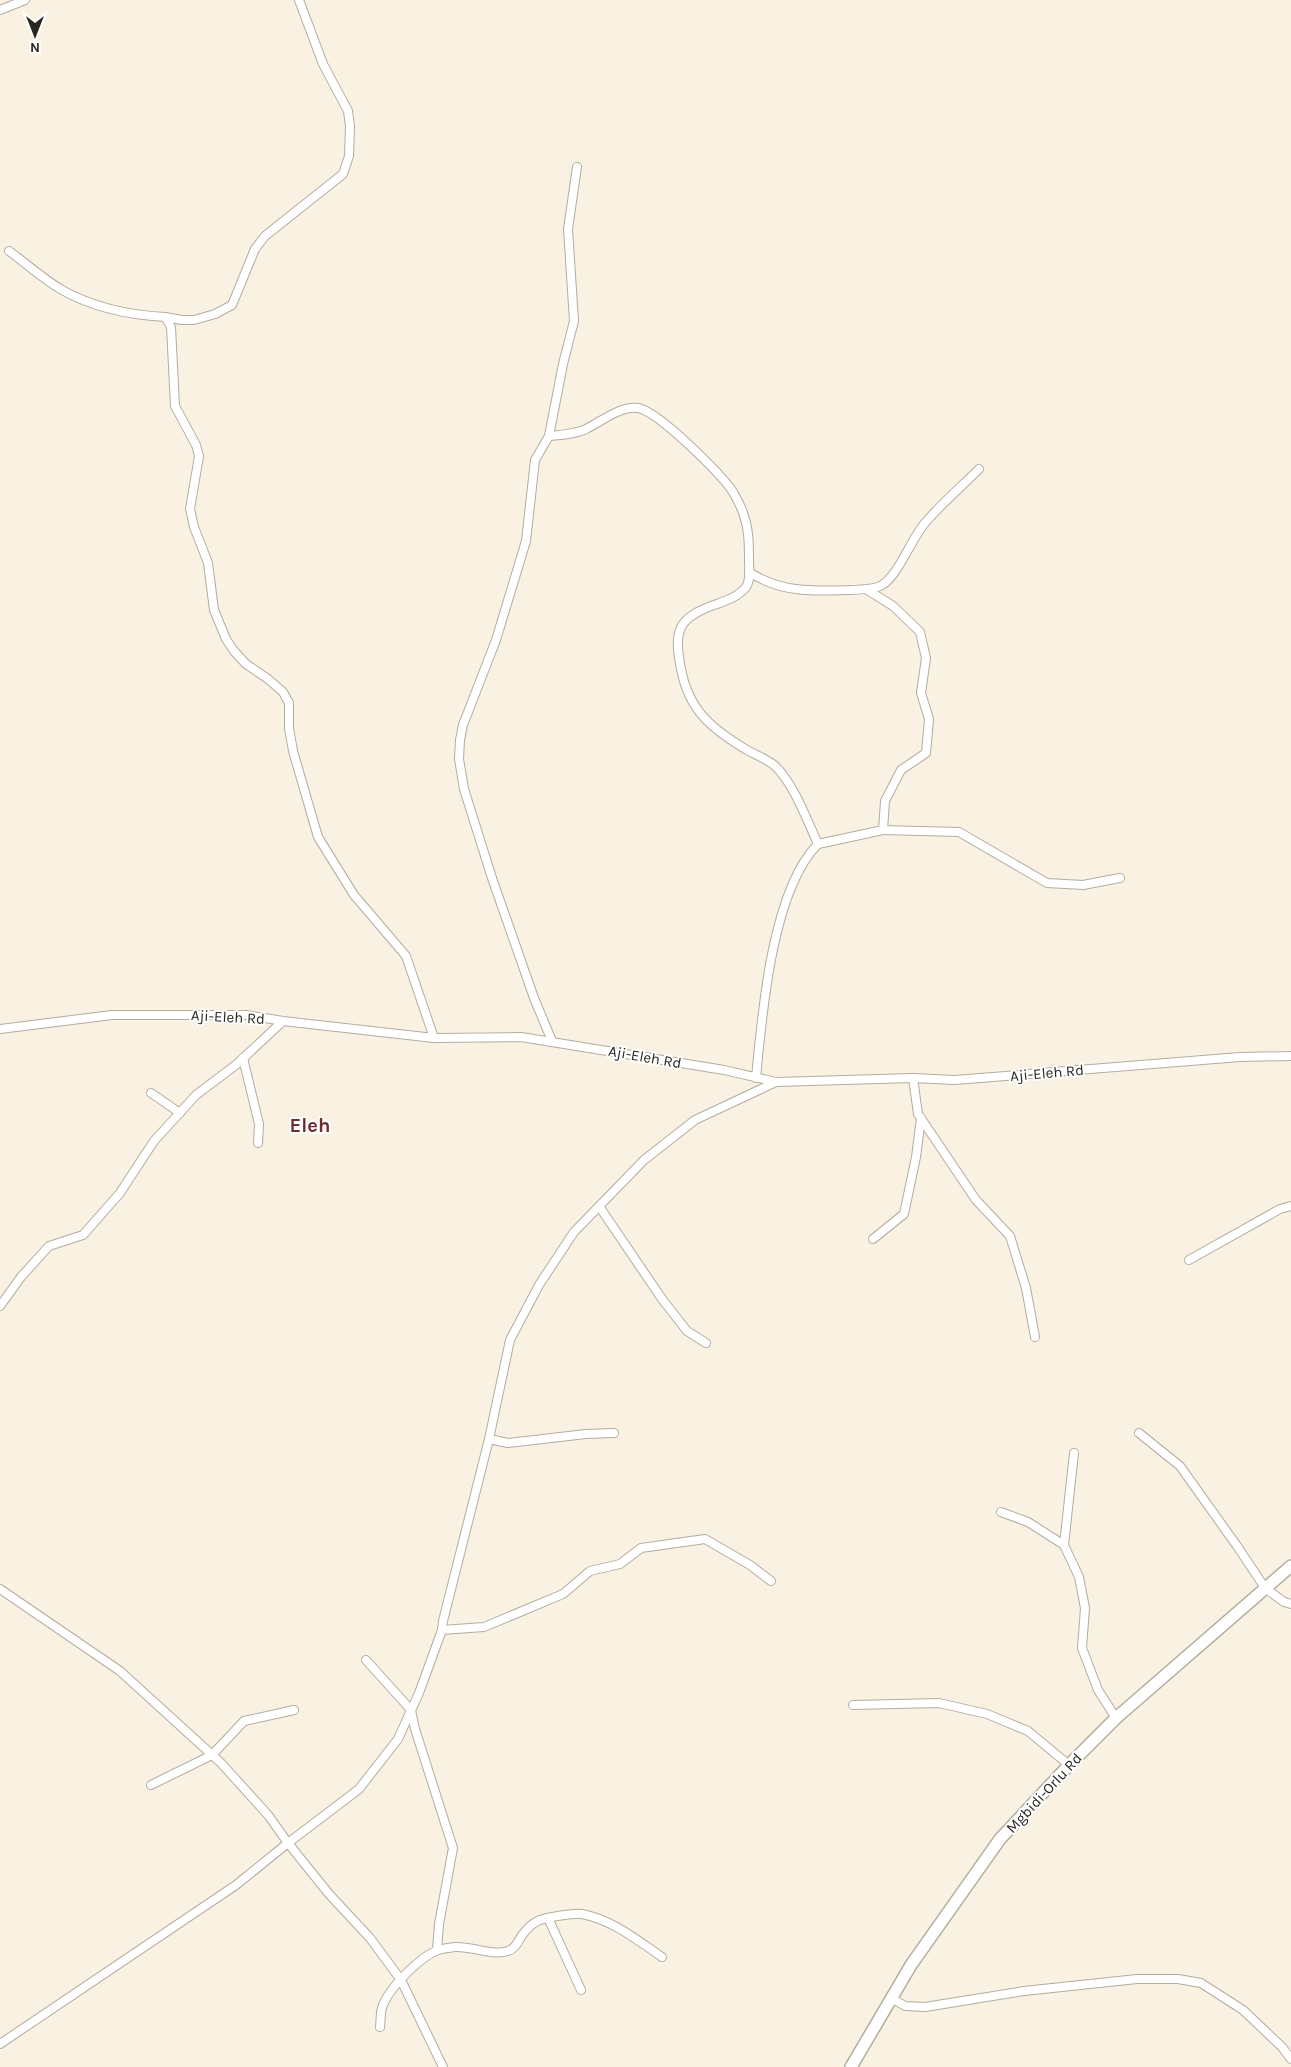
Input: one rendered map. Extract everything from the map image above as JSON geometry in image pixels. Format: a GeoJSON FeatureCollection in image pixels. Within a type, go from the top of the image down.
{"type":"FeatureCollection","features":[{"type":"Feature","properties":{"kind":"main road","name":"Mgbidi-Orlu Rd"},"geometry":{"type":"LineString","coordinates":[[851,2067],[910,1965],[1000,1839],[1116,1718],[1291,1566]]}},
{"type":"Feature","properties":{"kind":"street"},"geometry":{"type":"LineString","coordinates":[[0,10],[25,0]]}},
{"type":"Feature","properties":{"kind":"street"},"geometry":{"type":"LineString","coordinates":[[9,251],[45,278],[88,303],[128,313],[194,320],[215,314],[232,305],[255,248],[265,236],[343,174],[349,156],[350,126],[348,112],[323,64],[299,0]]}},
{"type":"Feature","properties":{"kind":"street"},"geometry":{"type":"LineString","coordinates":[[552,1041],[534,998],[492,878],[464,789],[459,759],[463,725],[496,640],[526,540],[535,460],[549,436],[563,364],[574,321],[568,229],[577,167]]}},
{"type":"Feature","properties":{"kind":"street"},"geometry":{"type":"LineString","coordinates":[[165,317],[171,327],[175,406],[196,445],[199,456],[190,509],[194,527],[208,563],[214,610],[234,651],[246,664],[283,692],[289,703],[289,728],[293,751],[318,837],[354,895],[406,956],[434,1038]]}},
{"type":"Feature","properties":{"kind":"street"},"geometry":{"type":"LineString","coordinates":[[549,436],[569,434],[585,429],[627,408],[638,408],[648,411],[661,419],[683,439],[733,492],[745,517],[750,543],[750,572],[747,586],[731,599],[686,620],[678,630],[681,669],[689,695],[702,717],[718,731],[773,765],[787,781],[818,844]]}},
{"type":"Feature","properties":{"kind":"street"},"geometry":{"type":"LineString","coordinates":[[750,572],[760,579],[796,589],[866,589],[881,586],[888,580],[912,539],[925,522],[979,469]]}},
{"type":"Feature","properties":{"kind":"street"},"geometry":{"type":"LineString","coordinates":[[866,589],[894,606],[920,632],[926,658],[921,693],[929,719],[926,753],[901,770],[885,801],[883,830]]}},
{"type":"Feature","properties":{"kind":"street"},"geometry":{"type":"LineString","coordinates":[[756,1078],[770,974],[783,906],[806,856],[818,844],[883,830],[959,832],[1047,883],[1083,885],[1120,878]]}},
{"type":"Feature","properties":{"kind":"street","name":"Aji-Eleh Rd"},"geometry":{"type":"LineString","coordinates":[[0,1029],[112,1015],[246,1015],[434,1038],[521,1037],[776,1082],[913,1078],[955,1080],[1240,1057],[1291,1056]]}},
{"type":"Feature","properties":{"kind":"street"},"geometry":{"type":"LineString","coordinates":[[0,1306],[21,1276],[49,1246],[83,1235],[120,1192],[154,1141],[196,1095],[243,1058],[283,1021]]}},
{"type":"Feature","properties":{"kind":"street"},"geometry":{"type":"LineString","coordinates":[[243,1058],[259,1124],[258,1143]]}},
{"type":"Feature","properties":{"kind":"street"},"geometry":{"type":"LineString","coordinates":[[913,1078],[918,1114],[976,1200],[1010,1236],[1026,1288],[1035,1337]]}},
{"type":"Feature","properties":{"kind":"street"},"geometry":{"type":"LineString","coordinates":[[0,2044],[190,1918],[236,1885],[359,1789],[398,1739],[419,1693],[442,1630],[489,1439],[510,1340],[538,1285],[574,1232],[644,1160],[695,1120],[776,1082]]}},
{"type":"Feature","properties":{"kind":"street"},"geometry":{"type":"LineString","coordinates":[[151,1093],[180,1113]]}},
{"type":"Feature","properties":{"kind":"street"},"geometry":{"type":"LineString","coordinates":[[873,1239],[904,1214],[916,1157],[921,1118]]}},
{"type":"Feature","properties":{"kind":"street"},"geometry":{"type":"LineString","coordinates":[[599,1206],[662,1299],[682,1325],[688,1332],[706,1342]]}},
{"type":"Feature","properties":{"kind":"street"},"geometry":{"type":"LineString","coordinates":[[1189,1260],[1280,1209],[1291,1206]]}},
{"type":"Feature","properties":{"kind":"street"},"geometry":{"type":"LineString","coordinates":[[489,1439],[508,1443],[586,1434],[614,1433]]}},
{"type":"Feature","properties":{"kind":"street"},"geometry":{"type":"LineString","coordinates":[[1139,1433],[1180,1466],[1265,1588],[1284,1602],[1291,1604]]}},
{"type":"Feature","properties":{"kind":"street"},"geometry":{"type":"LineString","coordinates":[[1064,1545],[1074,1453]]}},
{"type":"Feature","properties":{"kind":"street"},"geometry":{"type":"LineString","coordinates":[[1001,1512],[1028,1522],[1064,1545],[1080,1577],[1085,1608],[1082,1648],[1098,1690],[1116,1718]]}},
{"type":"Feature","properties":{"kind":"street"},"geometry":{"type":"LineString","coordinates":[[442,1630],[484,1627],[563,1594],[590,1571],[620,1564],[641,1548],[705,1539],[750,1565],[771,1581]]}},
{"type":"Feature","properties":{"kind":"street"},"geometry":{"type":"LineString","coordinates":[[0,1589],[120,1671],[212,1755],[268,1815],[329,1894],[370,1938],[401,1980],[443,2067]]}},
{"type":"Feature","properties":{"kind":"street"},"geometry":{"type":"LineString","coordinates":[[366,1660],[411,1710],[415,1729],[453,1848],[440,1916],[437,1950]]}},
{"type":"Feature","properties":{"kind":"street"},"geometry":{"type":"LineString","coordinates":[[853,1705],[939,1703],[986,1714],[1028,1730],[1069,1765]]}},
{"type":"Feature","properties":{"kind":"street"},"geometry":{"type":"LineString","coordinates":[[151,1785],[212,1755],[244,1721],[294,1710]]}},
{"type":"Feature","properties":{"kind":"street"},"geometry":{"type":"LineString","coordinates":[[380,2027],[382,2009],[386,1998],[401,1980],[423,1959],[437,1950],[457,1947],[508,1951],[518,1944],[522,1935],[531,1926],[540,1920],[548,1918],[580,1914],[598,1919],[616,1926],[662,1957]]}},
{"type":"Feature","properties":{"kind":"street"},"geometry":{"type":"LineString","coordinates":[[548,1918],[581,1990]]}},
{"type":"Feature","properties":{"kind":"street"},"geometry":{"type":"LineString","coordinates":[[891,1998],[905,2006],[925,2007],[1024,1991],[1137,1979],[1178,1979],[1201,1983],[1242,2010],[1282,2046],[1291,2059]]}},
{"type":"Feature","properties":{"kind":"district","name":"Eleh"},"geometry":{"type":"Point","coordinates":[310,1125]}}]}
